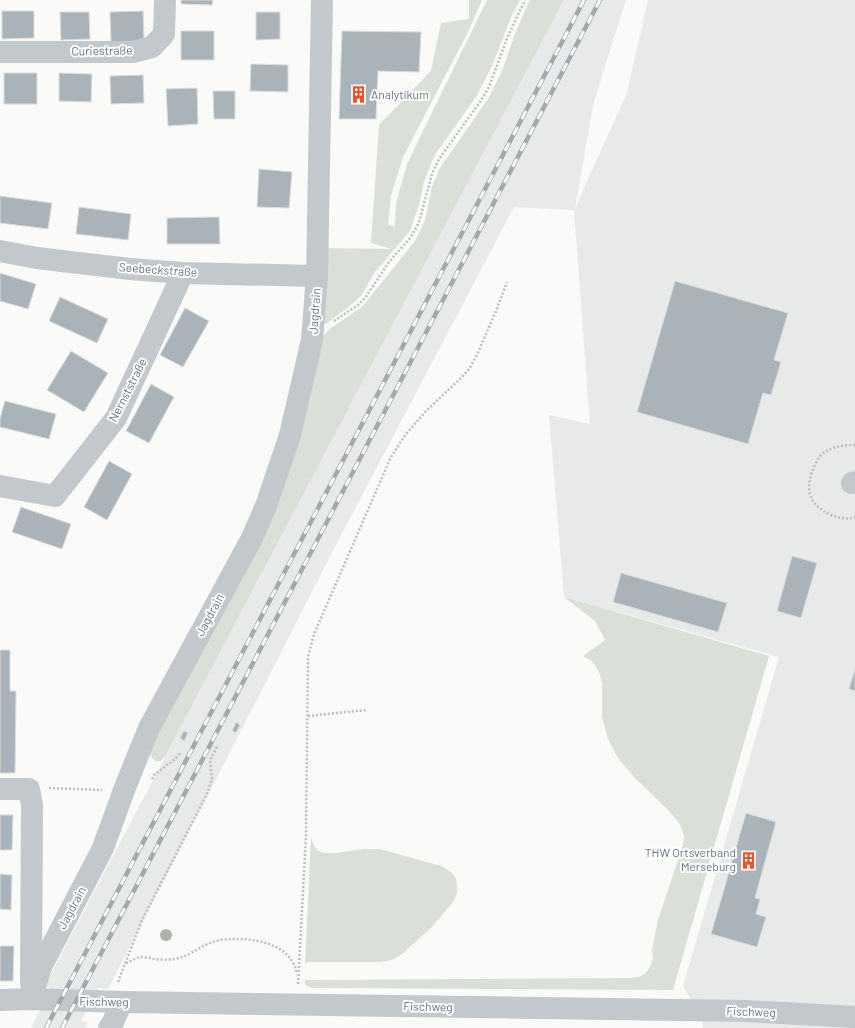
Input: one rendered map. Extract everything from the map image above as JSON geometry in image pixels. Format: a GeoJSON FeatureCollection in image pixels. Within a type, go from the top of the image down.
{"type":"FeatureCollection","features":[{"type":"Feature","properties":{"kind":"street","name":"Curiestraße"},"geometry":{"type":"LineString","coordinates":[[0,52],[133,52],[152,47],[164,34],[165,0]]}},
{"type":"Feature","properties":{"kind":"street","name":"Jagdrain"},"geometry":{"type":"LineString","coordinates":[[31,999],[41,967],[103,848],[149,728],[248,545],[266,506],[290,435],[312,340],[317,276],[322,0]]}},
{"type":"Feature","properties":{"kind":"street","name":"Seebeckstraße"},"geometry":{"type":"LineString","coordinates":[[0,251],[37,258],[130,269],[183,273],[317,276]]}},
{"type":"Feature","properties":{"kind":"street","name":"Nernststraße"},"geometry":{"type":"LineString","coordinates":[[0,486],[55,496],[116,418],[183,273]]}},
{"type":"Feature","properties":{"kind":"street"},"geometry":{"type":"LineString","coordinates":[[0,789],[29,789],[32,805],[31,999]]}},
{"type":"Feature","properties":{"kind":"street","name":"Fischweg"},"geometry":{"type":"LineString","coordinates":[[0,1000],[31,999],[115,1002],[754,1011],[855,1017]]}},
{"type":"Feature","properties":{"kind":"street"},"geometry":{"type":"LineString","coordinates":[[109,1028],[113,1022],[115,1002]]}},
{"type":"Feature","properties":{"kind":"path"},"geometry":{"type":"LineString","coordinates":[[312,340],[326,327],[358,305],[365,298],[389,262],[411,237],[419,222],[430,181],[438,161],[489,87],[508,36],[525,0]]}},
{"type":"Feature","properties":{"kind":"path"},"geometry":{"type":"LineString","coordinates":[[297,1005],[306,836],[308,658],[314,634],[391,457],[406,434],[426,411],[469,369],[480,349],[507,282]]}},
{"type":"Feature","properties":{"kind":"path"},"geometry":{"type":"LineString","coordinates":[[855,445],[836,447],[824,452],[814,466],[809,481],[809,492],[814,503],[823,511],[844,518],[855,517]]}},
{"type":"Feature","properties":{"kind":"path"},"geometry":{"type":"LineString","coordinates":[[308,716],[366,710]]}},
{"type":"Feature","properties":{"kind":"path"},"geometry":{"type":"LineString","coordinates":[[115,1002],[126,963],[142,920],[207,794],[212,779],[210,760],[218,745]]}},
{"type":"Feature","properties":{"kind":"path"},"geometry":{"type":"LineString","coordinates":[[29,789],[124,790],[154,775]]}},
{"type":"Feature","properties":{"kind":"path"},"geometry":{"type":"LineString","coordinates":[[126,963],[140,957],[164,960],[175,959],[186,956],[212,942],[225,939],[252,940],[266,942],[289,956],[296,968],[298,979]]}},
{"type":"Feature","properties":{"kind":"shaded area"},"geometry":{"type":"Polygon","coordinates":[[[469,0],[482,0],[469,30],[403,157],[391,195],[388,225],[395,226],[396,204],[407,164],[487,0],[520,0],[512,15],[492,66],[476,97],[434,156],[424,182],[419,205],[410,231],[375,272],[361,296],[323,326],[324,248],[392,249],[371,243],[379,125],[431,71],[441,23],[469,19],[469,0]]]}},
{"type":"Feature","properties":{"kind":"shaded area"},"geometry":{"type":"Polygon","coordinates":[[[530,0],[564,0],[166,755],[161,761],[155,761],[151,757],[150,750],[153,739],[242,577],[321,338],[331,328],[362,307],[415,241],[425,220],[432,186],[440,168],[488,99],[502,71],[516,31],[530,0]]]}},
{"type":"Feature","properties":{"kind":"shaded area"},"geometry":{"type":"Polygon","coordinates":[[[564,0],[626,0],[594,101],[575,208],[627,93],[648,0],[855,0],[855,1028],[703,1028],[703,1021],[683,986],[779,657],[564,597],[549,415],[590,424],[574,210],[514,207],[338,541],[108,989],[98,988],[81,1021],[88,1023],[85,1028],[31,1028],[51,988],[44,987],[564,0]]]}},
{"type":"Feature","properties":{"kind":"shaded area"},"geometry":{"type":"Polygon","coordinates":[[[564,597],[769,656],[673,990],[312,988],[306,985],[305,979],[630,978],[639,977],[646,973],[653,958],[652,950],[658,920],[683,845],[684,836],[680,824],[669,811],[635,778],[618,758],[608,739],[602,717],[602,682],[599,672],[593,662],[583,656],[605,640],[595,621],[564,597]]]}},
{"type":"Feature","properties":{"kind":"shaded area"},"geometry":{"type":"Polygon","coordinates":[[[311,837],[317,850],[324,853],[380,849],[441,866],[451,872],[456,878],[457,893],[453,902],[431,928],[402,954],[392,960],[380,962],[307,962],[305,965],[311,837]]]}},
{"type":"Feature","properties":{"kind":"building"},"geometry":{"type":"Polygon","coordinates":[[[181,0],[213,0],[212,5],[181,4],[181,0]]]}},
{"type":"Feature","properties":{"kind":"building"},"geometry":{"type":"Polygon","coordinates":[[[2,11],[34,11],[34,38],[2,39],[2,11]]]}},
{"type":"Feature","properties":{"kind":"building"},"geometry":{"type":"Polygon","coordinates":[[[143,11],[144,41],[111,42],[110,12],[143,11]]]}},
{"type":"Feature","properties":{"kind":"building"},"geometry":{"type":"Polygon","coordinates":[[[60,12],[89,12],[90,39],[61,40],[60,12]]]}},
{"type":"Feature","properties":{"kind":"building"},"geometry":{"type":"Polygon","coordinates":[[[256,12],[280,12],[280,39],[256,40],[256,12]]]}},
{"type":"Feature","properties":{"kind":"building"},"geometry":{"type":"Polygon","coordinates":[[[181,31],[214,31],[214,60],[181,60],[181,31]]]}},
{"type":"Feature","properties":{"kind":"building","name":"Analytikum"},"geometry":{"type":"Polygon","coordinates":[[[342,31],[421,32],[419,72],[378,71],[376,119],[339,119],[342,31]]]}},
{"type":"Feature","properties":{"kind":"building"},"geometry":{"type":"Polygon","coordinates":[[[251,64],[288,65],[288,92],[250,91],[251,64]]]}},
{"type":"Feature","properties":{"kind":"building"},"geometry":{"type":"Polygon","coordinates":[[[4,73],[37,73],[37,104],[4,104],[4,73]]]}},
{"type":"Feature","properties":{"kind":"building"},"geometry":{"type":"Polygon","coordinates":[[[59,73],[92,74],[91,102],[59,101],[59,73]]]}},
{"type":"Feature","properties":{"kind":"building"},"geometry":{"type":"Polygon","coordinates":[[[143,75],[144,103],[111,104],[110,76],[143,75]]]}},
{"type":"Feature","properties":{"kind":"building"},"geometry":{"type":"Polygon","coordinates":[[[197,88],[198,124],[168,126],[166,89],[197,88]]]}},
{"type":"Feature","properties":{"kind":"building"},"geometry":{"type":"Polygon","coordinates":[[[213,91],[235,91],[235,119],[214,119],[213,91]]]}},
{"type":"Feature","properties":{"kind":"building"},"geometry":{"type":"Polygon","coordinates":[[[259,169],[292,172],[289,208],[257,207],[259,169]]]}},
{"type":"Feature","properties":{"kind":"building"},"geometry":{"type":"Polygon","coordinates":[[[0,196],[52,203],[48,229],[0,223],[0,196]]]}},
{"type":"Feature","properties":{"kind":"building"},"geometry":{"type":"Polygon","coordinates":[[[79,207],[131,214],[128,240],[76,234],[79,207]]]}},
{"type":"Feature","properties":{"kind":"building"},"geometry":{"type":"Polygon","coordinates":[[[219,217],[220,244],[167,244],[167,218],[219,217]]]}},
{"type":"Feature","properties":{"kind":"building"},"geometry":{"type":"Polygon","coordinates":[[[0,273],[36,284],[28,309],[0,301],[0,273]]]}},
{"type":"Feature","properties":{"kind":"building"},"geometry":{"type":"Polygon","coordinates":[[[675,281],[788,313],[774,360],[781,362],[771,395],[763,393],[748,444],[637,412],[675,281]]]}},
{"type":"Feature","properties":{"kind":"building"},"geometry":{"type":"Polygon","coordinates":[[[60,297],[108,319],[97,343],[49,321],[60,297]]]}},
{"type":"Feature","properties":{"kind":"building"},"geometry":{"type":"Polygon","coordinates":[[[185,308],[209,321],[183,367],[160,355],[185,308]]]}},
{"type":"Feature","properties":{"kind":"building"},"geometry":{"type":"Polygon","coordinates":[[[71,351],[108,373],[84,412],[47,390],[71,351]]]}},
{"type":"Feature","properties":{"kind":"building"},"geometry":{"type":"Polygon","coordinates":[[[151,384],[174,397],[149,443],[126,431],[151,384]]]}},
{"type":"Feature","properties":{"kind":"building"},"geometry":{"type":"Polygon","coordinates":[[[5,401],[56,414],[49,439],[0,427],[0,419],[5,401]]]}},
{"type":"Feature","properties":{"kind":"building"},"geometry":{"type":"Polygon","coordinates":[[[109,461],[132,474],[107,520],[84,507],[109,461]]]}},
{"type":"Feature","properties":{"kind":"building"},"geometry":{"type":"Polygon","coordinates":[[[21,507],[71,524],[62,549],[12,532],[21,507]]]}},
{"type":"Feature","properties":{"kind":"building"},"geometry":{"type":"Polygon","coordinates":[[[792,556],[817,563],[801,618],[777,611],[792,556]]]}},
{"type":"Feature","properties":{"kind":"building"},"geometry":{"type":"Polygon","coordinates":[[[621,573],[727,603],[718,632],[613,602],[621,573]]]}},
{"type":"Feature","properties":{"kind":"building"},"geometry":{"type":"Polygon","coordinates":[[[0,650],[10,650],[10,691],[16,691],[15,773],[0,773],[0,650]]]}},
{"type":"Feature","properties":{"kind":"building"},"geometry":{"type":"Polygon","coordinates":[[[855,668],[855,691],[849,689],[855,668]]]}},
{"type":"Feature","properties":{"kind":"building"},"geometry":{"type":"Polygon","coordinates":[[[236,722],[240,725],[236,733],[232,731],[236,722]]]}},
{"type":"Feature","properties":{"kind":"building"},"geometry":{"type":"Polygon","coordinates":[[[184,731],[188,733],[184,741],[180,738],[184,731]]]}},
{"type":"Feature","properties":{"kind":"building","name":"THW Ortsverband Merseburg"},"geometry":{"type":"Polygon","coordinates":[[[746,813],[776,822],[755,898],[760,899],[756,914],[766,917],[757,947],[711,934],[746,813]]]}},
{"type":"Feature","properties":{"kind":"building"},"geometry":{"type":"Polygon","coordinates":[[[0,815],[13,815],[12,850],[0,850],[0,815]]]}},
{"type":"Feature","properties":{"kind":"building"},"geometry":{"type":"Polygon","coordinates":[[[0,874],[12,875],[11,910],[0,909],[0,874]]]}},
{"type":"Feature","properties":{"kind":"building"},"geometry":{"type":"Polygon","coordinates":[[[0,946],[14,946],[13,981],[0,981],[0,946]]]}},
{"type":"Feature","properties":{"kind":"railway"},"geometry":{"type":"LineString","coordinates":[[46,1028],[584,0]]}},
{"type":"Feature","properties":{"kind":"railway"},"geometry":{"type":"LineString","coordinates":[[62,1028],[600,0]]}},
{"type":"Feature","properties":{"kind":"place","name":"Analytikum"},"geometry":{"type":"Point","coordinates":[358,95]}},
{"type":"Feature","properties":{"kind":"place","name":"THW Ortsverband Merseburg"},"geometry":{"type":"Point","coordinates":[749,860]}}]}
